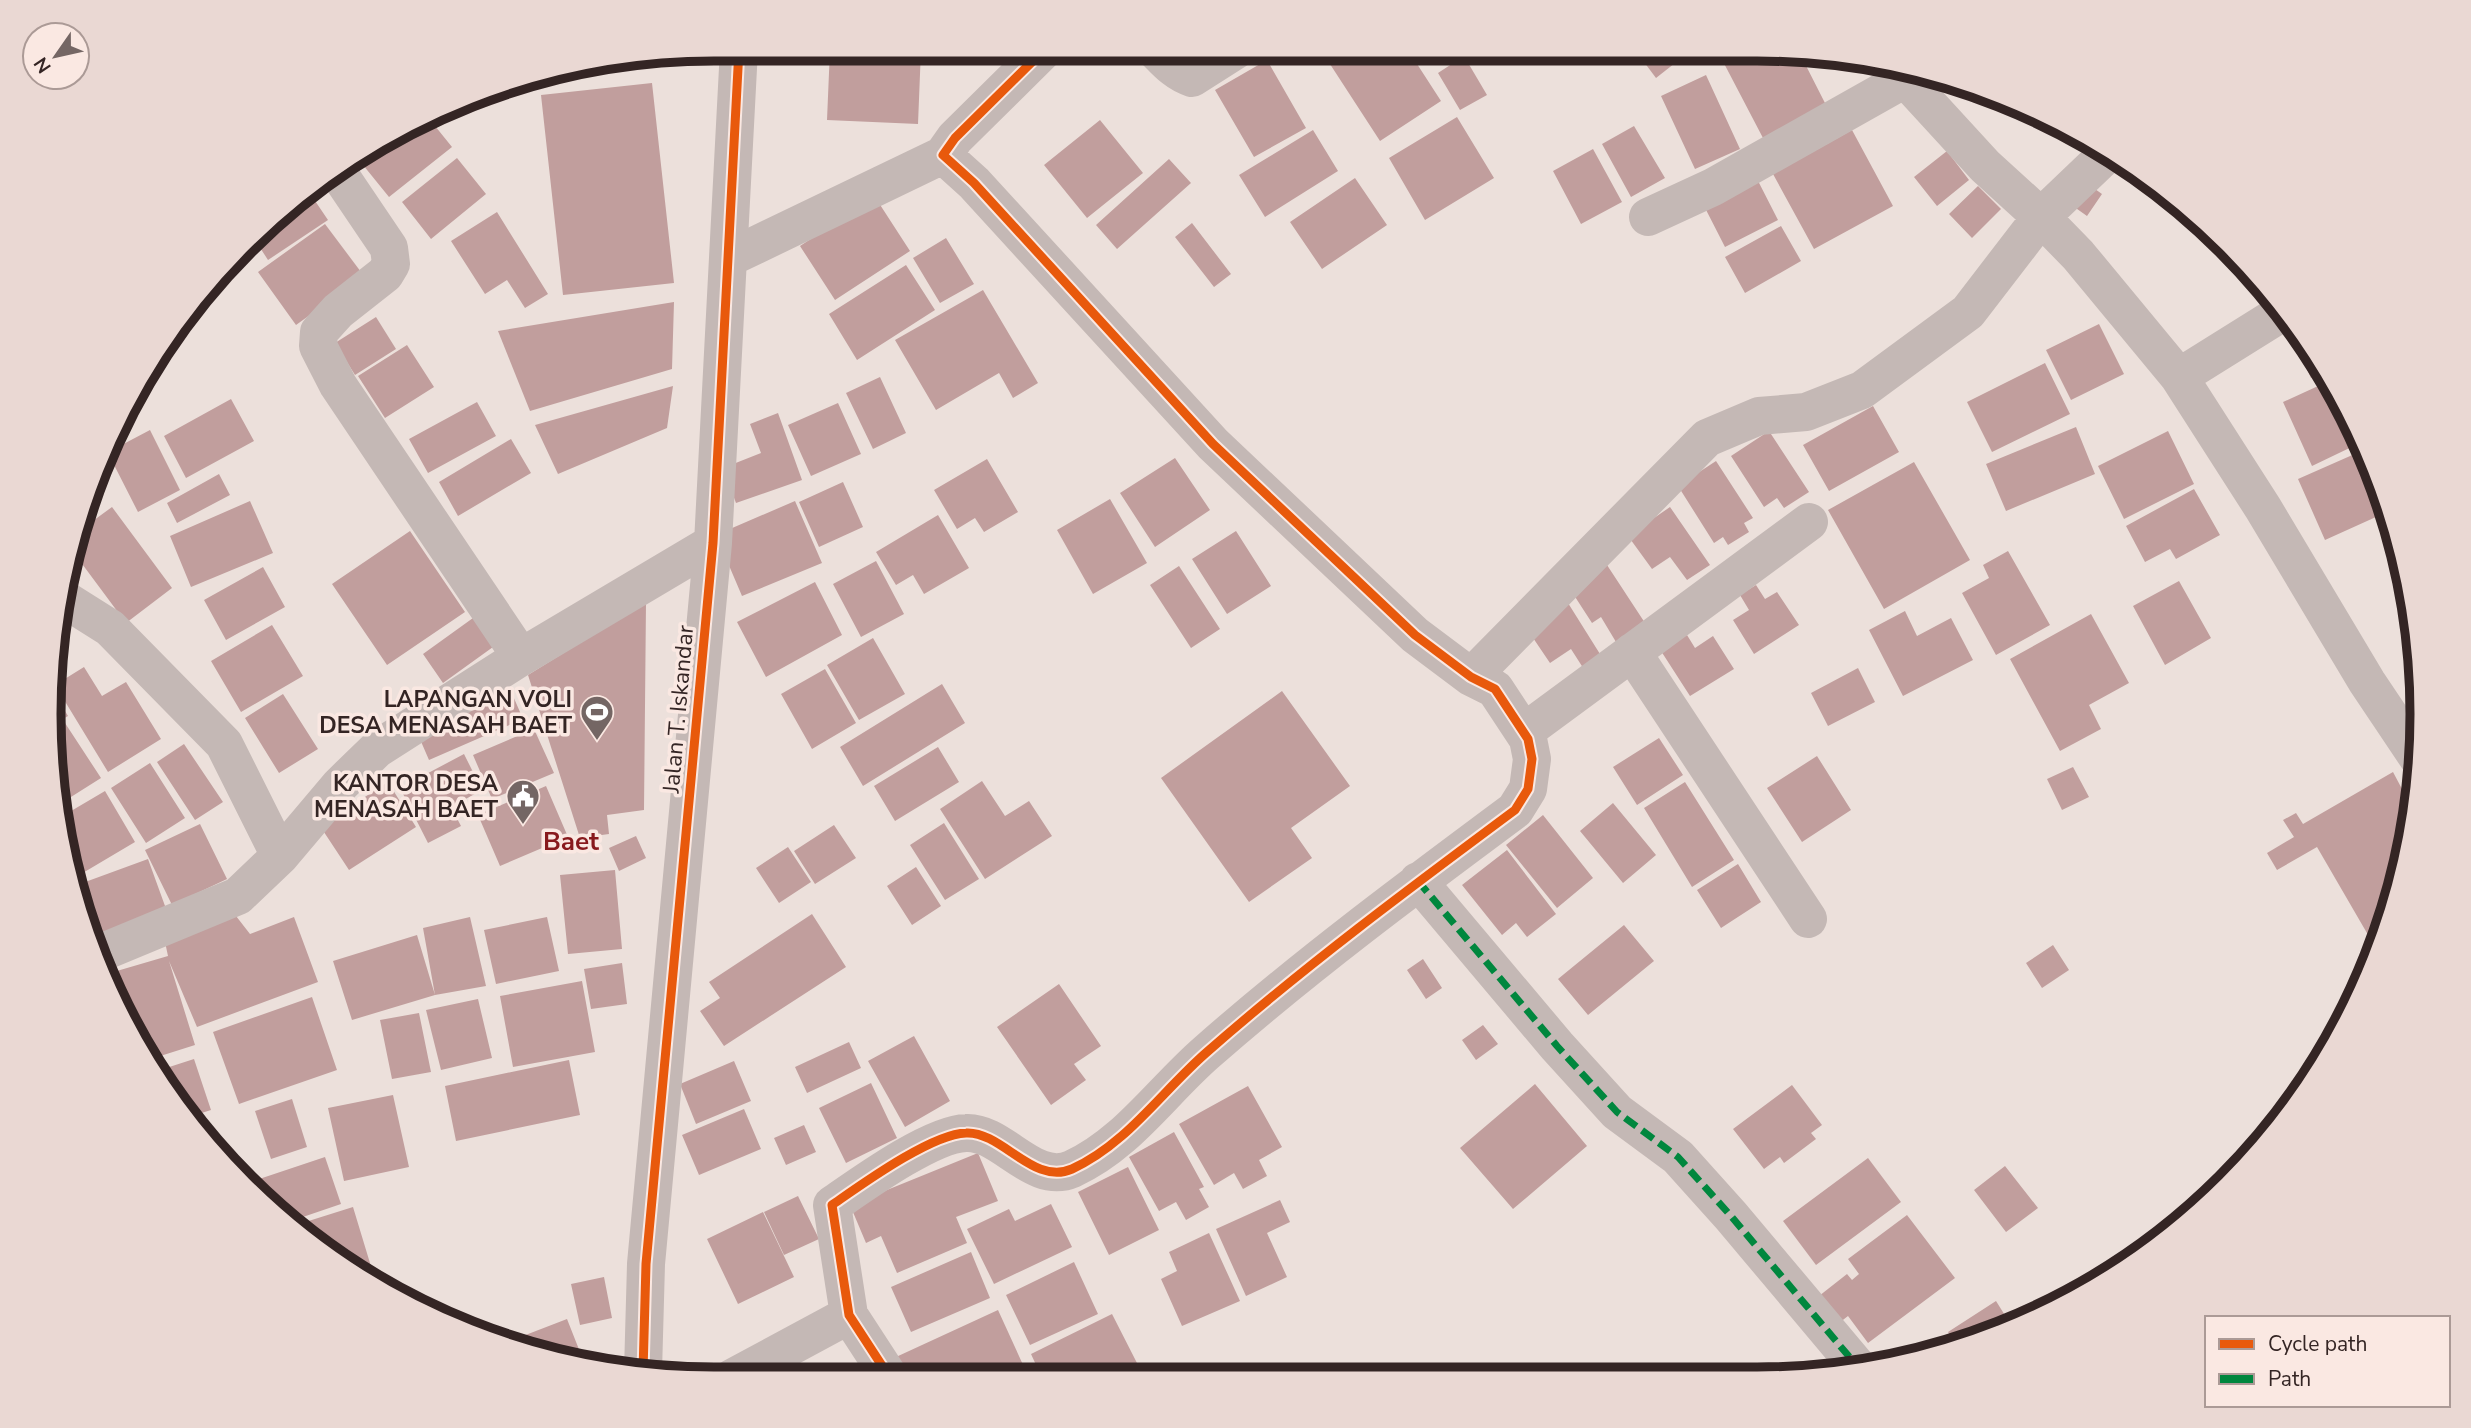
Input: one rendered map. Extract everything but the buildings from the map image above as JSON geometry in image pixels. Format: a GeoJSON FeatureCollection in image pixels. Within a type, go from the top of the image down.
{"type":"FeatureCollection","features":[{"type":"Feature","properties":{"kind":"street","name":"Jalan T. Iskandar"},"geometry":{"type":"LineString","coordinates":[[643,1362],[646,1264],[713,542],[738,61]]}},
{"type":"Feature","properties":{"kind":"street"},"geometry":{"type":"LineString","coordinates":[[729,258],[943,155],[956,138],[1034,61]]}},
{"type":"Feature","properties":{"kind":"street"},"geometry":{"type":"LineString","coordinates":[[1166,61],[1183,75],[1192,78],[1219,61]]}},
{"type":"Feature","properties":{"kind":"street"},"geometry":{"type":"LineString","coordinates":[[1648,217],[1713,187],[1896,77]]}},
{"type":"Feature","properties":{"kind":"street"},"geometry":{"type":"LineString","coordinates":[[1904,78],[1985,166],[2078,255],[2179,377],[2263,508],[2367,682],[2409,744]]}},
{"type":"Feature","properties":{"kind":"street"},"geometry":{"type":"LineString","coordinates":[[883,1367],[849,1315],[832,1205],[893,1164],[934,1142],[965,1132],[980,1135],[1048,1173],[1071,1169],[1118,1140],[1205,1053],[1418,881],[1515,810],[1528,789],[1532,759],[1528,738],[1495,689],[1471,677],[1415,635],[1213,444],[974,183],[943,155]]}},
{"type":"Feature","properties":{"kind":"street"},"geometry":{"type":"LineString","coordinates":[[1471,677],[1707,438],[1759,416],[1806,412],[1862,390],[1968,312],[2041,217],[2101,160]]}},
{"type":"Feature","properties":{"kind":"street"},"geometry":{"type":"LineString","coordinates":[[341,178],[389,248],[391,264],[385,274],[338,311],[318,332],[318,346],[338,385],[521,657]]}},
{"type":"Feature","properties":{"kind":"street"},"geometry":{"type":"LineString","coordinates":[[2179,377],[2275,317]]}},
{"type":"Feature","properties":{"kind":"street"},"geometry":{"type":"LineString","coordinates":[[1524,732],[1810,522]]}},
{"type":"Feature","properties":{"kind":"street"},"geometry":{"type":"LineString","coordinates":[[106,951],[238,896],[280,856],[340,785],[377,749],[521,657],[713,542]]}},
{"type":"Feature","properties":{"kind":"street"},"geometry":{"type":"LineString","coordinates":[[71,604],[110,628],[224,744],[280,856]]}},
{"type":"Feature","properties":{"kind":"street"},"geometry":{"type":"LineString","coordinates":[[1632,652],[1808,919]]}},
{"type":"Feature","properties":{"kind":"street"},"geometry":{"type":"LineString","coordinates":[[1418,881],[1617,1112],[1678,1157],[1851,1359]]}},
{"type":"Feature","properties":{"kind":"street"},"geometry":{"type":"LineString","coordinates":[[752,1367],[849,1315]]}},
{"type":"Feature","properties":{"kind":"marked path"},"geometry":{"type":"LineString","coordinates":[[1418,881],[1557,1046],[1617,1112],[1678,1157],[1851,1359]]}},
{"type":"Feature","properties":{"kind":"cycle path"},"geometry":{"type":"LineString","coordinates":[[643,1362],[646,1264],[713,543],[738,61]]}},
{"type":"Feature","properties":{"kind":"cycle path"},"geometry":{"type":"LineString","coordinates":[[883,1367],[849,1315],[832,1205],[916,1151],[934,1142],[966,1133],[992,1140],[1031,1165],[1044,1170],[1058,1172],[1072,1169],[1092,1158],[1127,1131],[1207,1052],[1282,989],[1397,898],[1515,810],[1528,789],[1532,759],[1528,739],[1495,689],[1471,677],[1415,635],[1213,444],[974,183],[943,155],[955,138],[1033,61]]}},
{"type":"Feature","properties":{"kind":"place","name":"LAPANGAN VOLI DESA MENASAH BAET"},"geometry":{"type":"Point","coordinates":[597,742]}},
{"type":"Feature","properties":{"kind":"place","name":"KANTOR DESA MENASAH BAET"},"geometry":{"type":"Point","coordinates":[523,826]}},
{"type":"Feature","properties":{"kind":"district","name":"Baet"},"geometry":{"type":"Point","coordinates":[571,841]}}]}
